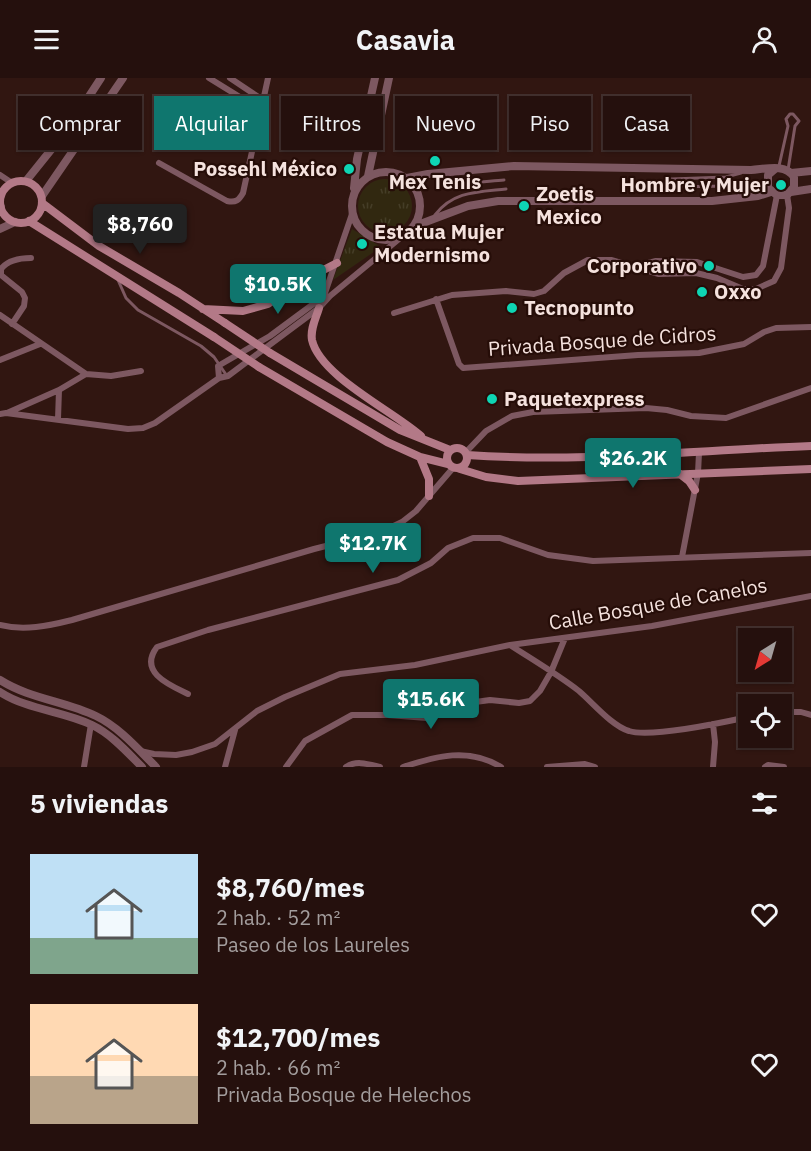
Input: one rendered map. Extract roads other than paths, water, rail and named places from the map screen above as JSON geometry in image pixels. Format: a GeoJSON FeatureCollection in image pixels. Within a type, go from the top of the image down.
{"type":"FeatureCollection","features":[{"type":"Feature","properties":{"kind":"main road"},"geometry":{"type":"LineString","coordinates":[[811,446],[734,449],[699,453],[520,458],[467,454],[458,448],[450,450],[400,430],[99,246],[42,200],[38,189],[26,181],[12,183],[3,191],[0,205],[9,218],[15,222],[29,222],[259,367],[387,442],[420,457],[486,477],[518,481],[811,469]]}},
{"type":"Feature","properties":{"kind":"main road"},"geometry":{"type":"LineString","coordinates":[[29,222],[38,214],[42,200]]}},
{"type":"Feature","properties":{"kind":"main road"},"geometry":{"type":"LineString","coordinates":[[91,261],[92,254],[99,246]]}},
{"type":"Feature","properties":{"kind":"main road"},"geometry":{"type":"LineString","coordinates":[[203,309],[243,311],[268,304],[337,263]]}},
{"type":"Feature","properties":{"kind":"main road"},"geometry":{"type":"LineString","coordinates":[[319,308],[312,331],[312,340],[317,353],[325,363],[335,375],[405,422],[428,442]]}},
{"type":"Feature","properties":{"kind":"main road"},"geometry":{"type":"LineString","coordinates":[[450,450],[447,458],[454,467]]}},
{"type":"Feature","properties":{"kind":"main road"},"geometry":{"type":"LineString","coordinates":[[454,467],[466,465],[467,454]]}},
{"type":"Feature","properties":{"kind":"main road"},"geometry":{"type":"LineString","coordinates":[[420,457],[427,472],[429,496]]}},
{"type":"Feature","properties":{"kind":"main road"},"geometry":{"type":"LineString","coordinates":[[680,474],[695,490]]}},
{"type":"Feature","properties":{"kind":"street"},"geometry":{"type":"LineString","coordinates":[[26,181],[67,130],[101,78]]}},
{"type":"Feature","properties":{"kind":"street"},"geometry":{"type":"LineString","coordinates":[[42,200],[123,78]]}},
{"type":"Feature","properties":{"kind":"street"},"geometry":{"type":"LineString","coordinates":[[209,78],[238,96]]}},
{"type":"Feature","properties":{"kind":"street"},"geometry":{"type":"LineString","coordinates":[[230,78],[257,96]]}},
{"type":"Feature","properties":{"kind":"street"},"geometry":{"type":"LineString","coordinates":[[264,96],[268,78]]}},
{"type":"Feature","properties":{"kind":"street"},"geometry":{"type":"LineString","coordinates":[[389,79],[383,82],[376,78],[357,159],[351,202],[352,214],[358,227],[369,237],[384,241],[399,239]]}},
{"type":"Feature","properties":{"kind":"street"},"geometry":{"type":"LineString","coordinates":[[368,176],[389,79]]}},
{"type":"Feature","properties":{"kind":"street"},"geometry":{"type":"LineString","coordinates":[[159,163],[233,203],[239,200],[243,193],[252,150]]}},
{"type":"Feature","properties":{"kind":"street"},"geometry":{"type":"LineString","coordinates":[[407,178],[513,165],[811,171]]}},
{"type":"Feature","properties":{"kind":"street"},"geometry":{"type":"LineString","coordinates":[[394,313],[452,295],[506,291],[534,294],[544,291],[564,273],[588,260],[611,260],[659,274],[696,273],[717,278],[742,289],[756,289],[774,281],[781,268],[789,193],[795,182],[783,170]]}},
{"type":"Feature","properties":{"kind":"street"},"geometry":{"type":"LineString","coordinates":[[774,194],[768,188],[767,180],[771,172],[783,170]]}},
{"type":"Feature","properties":{"kind":"street"},"geometry":{"type":"LineString","coordinates":[[354,192],[368,176],[378,172],[388,171],[407,178],[419,195],[421,206],[415,226]]}},
{"type":"Feature","properties":{"kind":"street"},"geometry":{"type":"LineString","coordinates":[[0,175],[12,183]]}},
{"type":"Feature","properties":{"kind":"street"},"geometry":{"type":"LineString","coordinates":[[3,413],[128,429],[143,428],[155,423],[219,378],[228,376],[319,308],[330,296],[415,226],[468,206],[498,201],[712,201],[811,189]]}},
{"type":"Feature","properties":{"kind":"street"},"geometry":{"type":"LineString","coordinates":[[635,267],[656,261],[697,262],[742,277],[756,275],[763,266],[774,194]]}},
{"type":"Feature","properties":{"kind":"street"},"geometry":{"type":"LineString","coordinates":[[219,378],[218,366],[270,336],[320,299],[329,286],[352,214]]}},
{"type":"Feature","properties":{"kind":"street"},"geometry":{"type":"LineString","coordinates":[[0,229],[15,222]]}},
{"type":"Feature","properties":{"kind":"street"},"geometry":{"type":"LineString","coordinates":[[12,324],[24,306],[26,298],[1,275],[1,269],[4,265],[19,258],[31,258]]}},
{"type":"Feature","properties":{"kind":"street","name":"Privada Bosque de Cidros"},"geometry":{"type":"LineString","coordinates":[[436,299],[459,364],[463,368],[699,353],[744,344],[776,328],[811,327]]}},
{"type":"Feature","properties":{"kind":"street"},"geometry":{"type":"LineString","coordinates":[[0,315],[86,374],[111,376],[141,370]]}},
{"type":"Feature","properties":{"kind":"street"},"geometry":{"type":"LineString","coordinates":[[0,360],[40,344]]}},
{"type":"Feature","properties":{"kind":"street"},"geometry":{"type":"LineString","coordinates":[[3,413],[59,390],[86,374]]}},
{"type":"Feature","properties":{"kind":"street"},"geometry":{"type":"LineString","coordinates":[[467,454],[486,431],[512,416],[533,412],[646,408],[691,416],[726,418],[811,388]]}},
{"type":"Feature","properties":{"kind":"street"},"geometry":{"type":"LineString","coordinates":[[58,419],[59,390]]}},
{"type":"Feature","properties":{"kind":"street"},"geometry":{"type":"LineString","coordinates":[[682,557],[698,473],[699,453]]}},
{"type":"Feature","properties":{"kind":"street"},"geometry":{"type":"LineString","coordinates":[[0,625],[9,628],[39,628],[72,620],[314,549],[381,532],[402,522],[416,511],[454,467]]}},
{"type":"Feature","properties":{"kind":"street"},"geometry":{"type":"LineString","coordinates":[[188,694],[161,680],[155,673],[151,661],[157,647],[208,630],[398,580],[431,563],[448,548],[473,538],[500,538],[548,555],[592,561],[811,553]]}},
{"type":"Feature","properties":{"kind":"street","name":"Calle Bosque de Canelos"},"geometry":{"type":"LineString","coordinates":[[140,751],[168,755],[192,752],[215,744],[236,730],[257,711],[340,674],[415,665],[510,645],[652,626],[811,596]]}},
{"type":"Feature","properties":{"kind":"street"},"geometry":{"type":"LineString","coordinates":[[286,767],[305,741],[352,715],[427,718],[442,709],[490,699],[519,703],[530,701],[540,691],[551,672],[565,638]]}},
{"type":"Feature","properties":{"kind":"street"},"geometry":{"type":"LineString","coordinates":[[510,645],[578,690],[628,731],[642,733],[738,719]]}},
{"type":"Feature","properties":{"kind":"street"},"geometry":{"type":"LineString","coordinates":[[0,680],[29,695],[94,715],[106,722],[156,767]]}},
{"type":"Feature","properties":{"kind":"street"},"geometry":{"type":"LineString","coordinates":[[0,692],[26,705],[91,724],[142,767]]}},
{"type":"Feature","properties":{"kind":"street"},"geometry":{"type":"LineString","coordinates":[[792,712],[811,715]]}},
{"type":"Feature","properties":{"kind":"street"},"geometry":{"type":"LineString","coordinates":[[84,767],[91,724]]}},
{"type":"Feature","properties":{"kind":"street"},"geometry":{"type":"LineString","coordinates":[[712,767],[713,724]]}},
{"type":"Feature","properties":{"kind":"street"},"geometry":{"type":"LineString","coordinates":[[225,767],[236,730]]}},
{"type":"Feature","properties":{"kind":"street"},"geometry":{"type":"LineString","coordinates":[[404,767],[435,756],[474,756],[501,767]]}},
{"type":"Feature","properties":{"kind":"street"},"geometry":{"type":"LineString","coordinates":[[346,767],[350,764],[364,763],[380,767]]}},
{"type":"Feature","properties":{"kind":"street"},"geometry":{"type":"LineString","coordinates":[[547,767],[585,764],[595,767]]}},
{"type":"Feature","properties":{"kind":"street"},"geometry":{"type":"LineString","coordinates":[[765,767],[768,765],[784,767]]}},
{"type":"Feature","properties":{"kind":"lane"},"geometry":{"type":"LineString","coordinates":[[793,114],[799,121],[795,126],[783,170],[788,126],[786,119],[793,114]]}},
{"type":"Feature","properties":{"kind":"lane"},"geometry":{"type":"LineString","coordinates":[[671,179],[726,177],[751,170]]}},
{"type":"Feature","properties":{"kind":"lane"},"geometry":{"type":"LineString","coordinates":[[428,174],[440,181],[453,183],[504,180]]}},
{"type":"Feature","properties":{"kind":"lane"},"geometry":{"type":"LineString","coordinates":[[668,187],[726,186],[758,196]]}},
{"type":"Feature","properties":{"kind":"lane"},"geometry":{"type":"LineString","coordinates":[[432,219],[441,207],[458,195],[506,189]]}},
{"type":"Feature","properties":{"kind":"lane"},"geometry":{"type":"LineString","coordinates":[[116,276],[126,298],[138,310],[201,346],[214,357],[228,376]]}},
{"type":"Feature","properties":{"kind":"place","name":"Mex Tenis"},"geometry":{"type":"Point","coordinates":[435,161]}},
{"type":"Feature","properties":{"kind":"place","name":"Possehl México"},"geometry":{"type":"Point","coordinates":[349,169]}},
{"type":"Feature","properties":{"kind":"place","name":"Hombre y Mujer"},"geometry":{"type":"Point","coordinates":[781,185]}},
{"type":"Feature","properties":{"kind":"place","name":"Zoetis Mexico"},"geometry":{"type":"Point","coordinates":[524,206]}},
{"type":"Feature","properties":{"kind":"place","name":"Estatua Mujer Modernismo"},"geometry":{"type":"Point","coordinates":[362,244]}},
{"type":"Feature","properties":{"kind":"place","name":"Corporativo"},"geometry":{"type":"Point","coordinates":[709,266]}},
{"type":"Feature","properties":{"kind":"place","name":"Oxxo"},"geometry":{"type":"Point","coordinates":[702,292]}},
{"type":"Feature","properties":{"kind":"place","name":"Tecnopunto"},"geometry":{"type":"Point","coordinates":[512,308]}},
{"type":"Feature","properties":{"kind":"place","name":"Paquetexpress"},"geometry":{"type":"Point","coordinates":[492,399]}}]}
